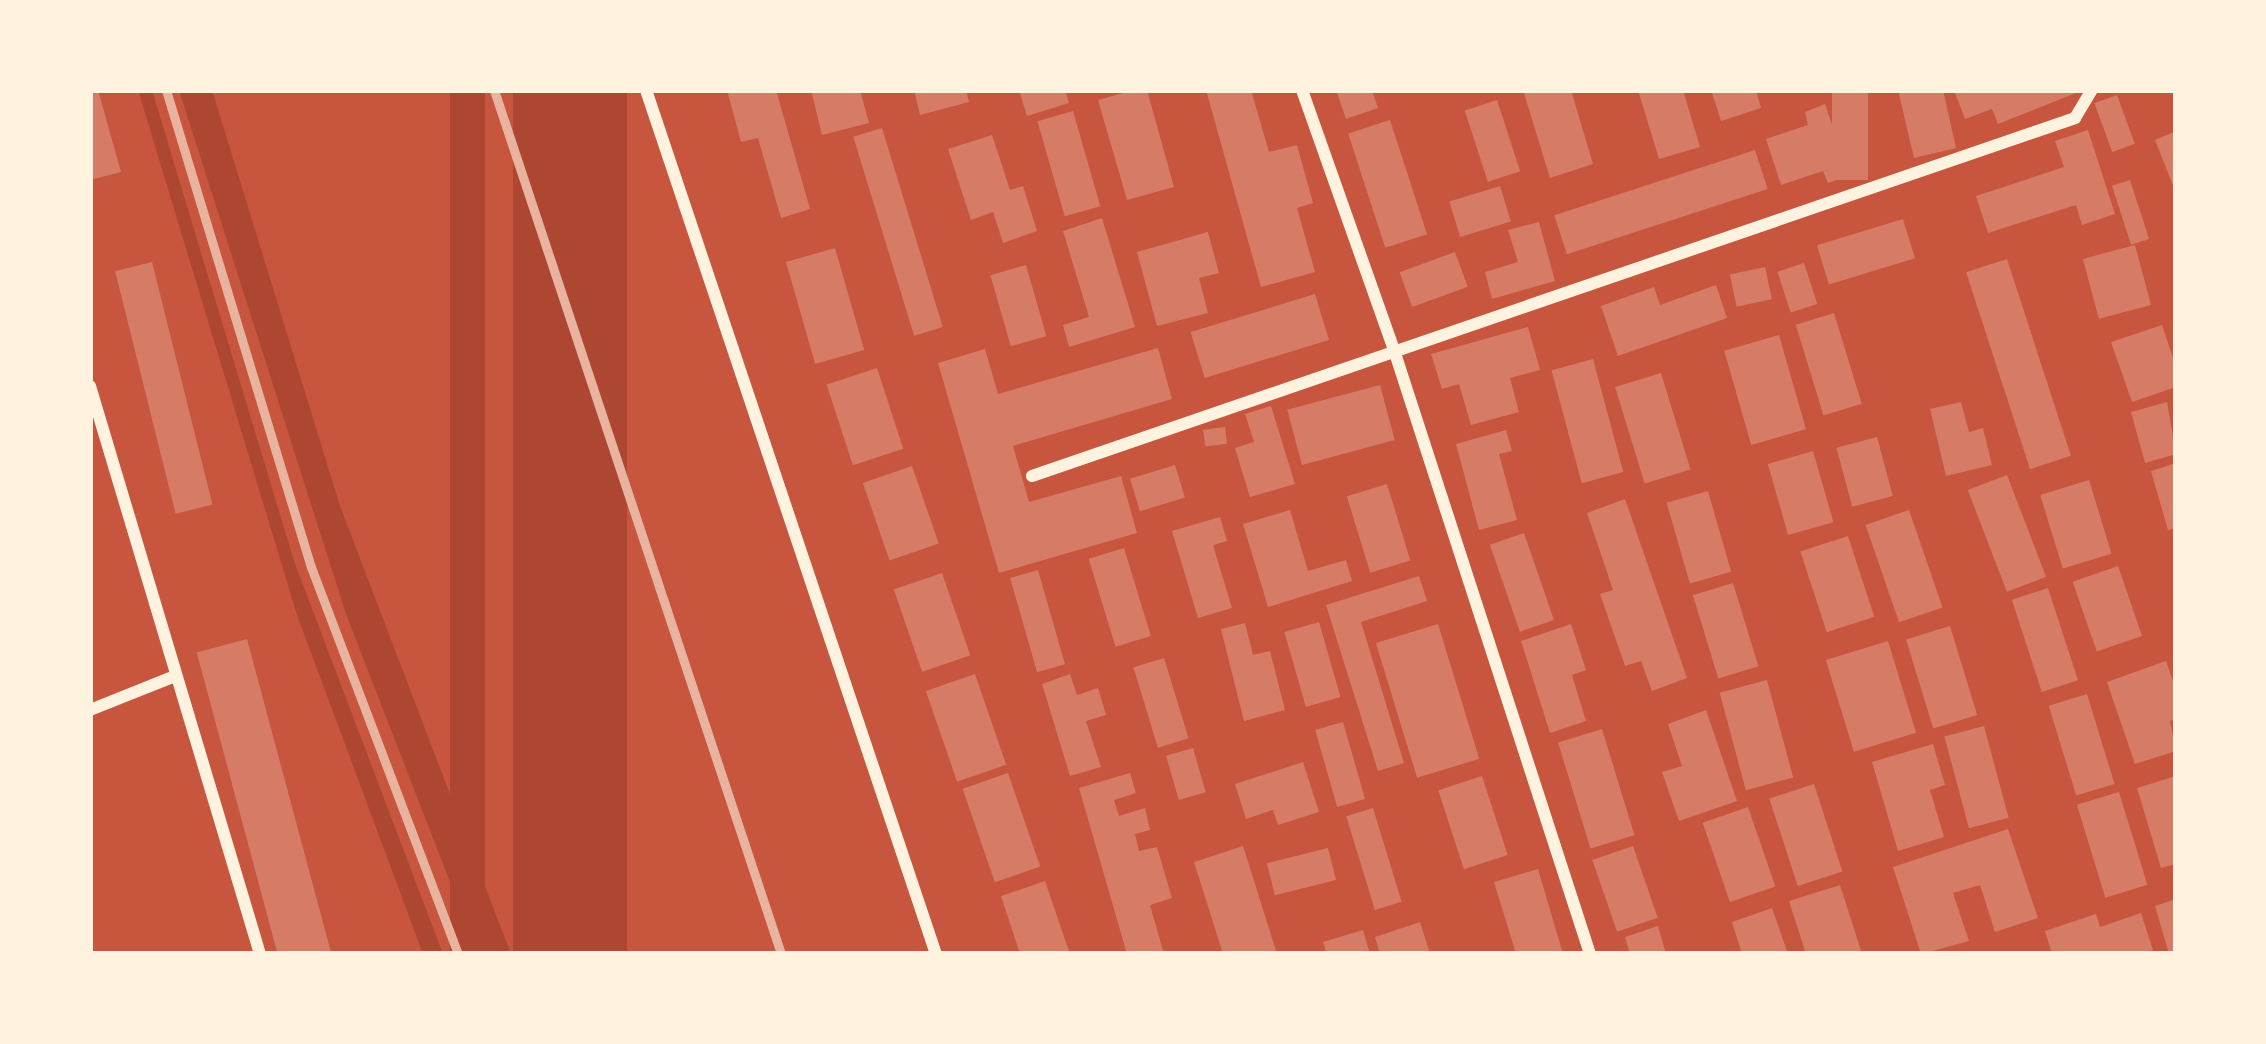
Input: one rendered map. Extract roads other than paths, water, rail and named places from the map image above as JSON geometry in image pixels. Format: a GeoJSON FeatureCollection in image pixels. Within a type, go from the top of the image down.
{"type":"FeatureCollection","features":[{"type":"Feature","properties":{"kind":"street"},"geometry":{"type":"LineString","coordinates":[[646,90],[936,954]]}},
{"type":"Feature","properties":{"kind":"street"},"geometry":{"type":"LineString","coordinates":[[1303,90],[1394,350],[1590,954]]}},
{"type":"Feature","properties":{"kind":"street"},"geometry":{"type":"LineString","coordinates":[[1032,476],[2075,118],[2092,90]]}},
{"type":"Feature","properties":{"kind":"street"},"geometry":{"type":"LineString","coordinates":[[90,386],[260,954]]}},
{"type":"Feature","properties":{"kind":"street"},"geometry":{"type":"LineString","coordinates":[[90,710],[175,676]]}},
{"type":"Feature","properties":{"kind":"railway"},"geometry":{"type":"LineString","coordinates":[[166,90],[311,567],[458,954]]}},
{"type":"Feature","properties":{"kind":"railway"},"geometry":{"type":"LineString","coordinates":[[494,90],[781,954]]}}]}
